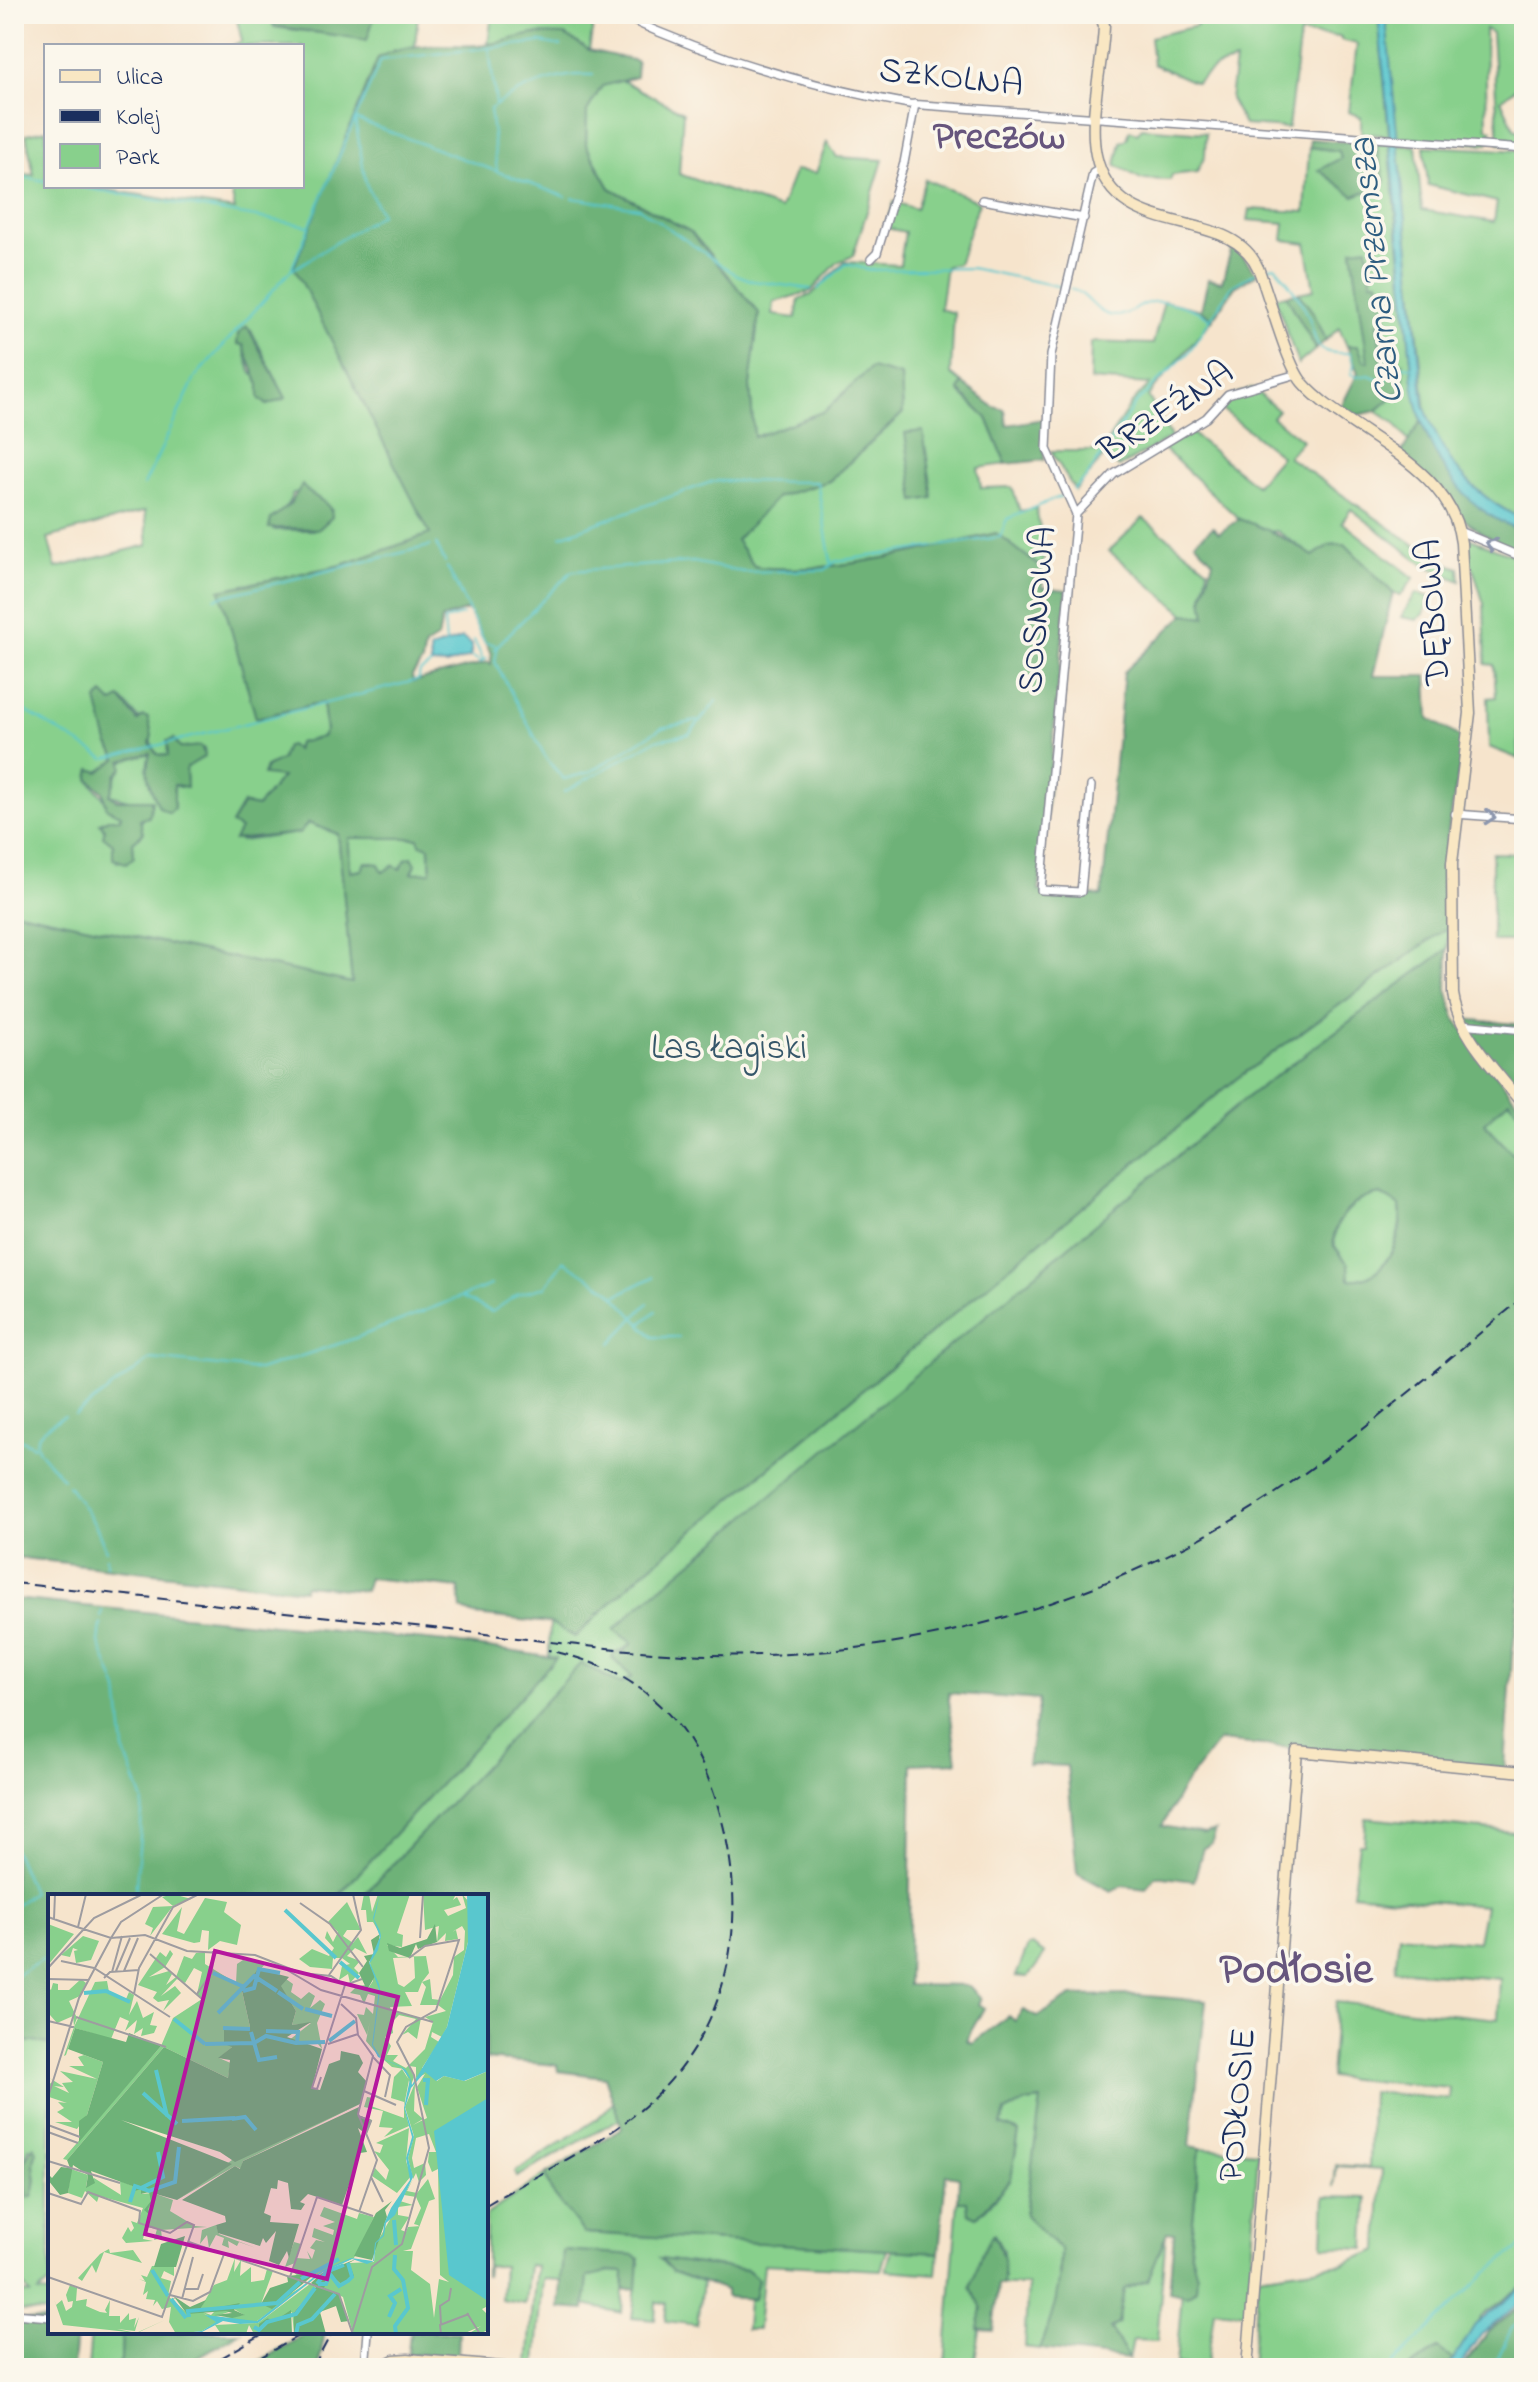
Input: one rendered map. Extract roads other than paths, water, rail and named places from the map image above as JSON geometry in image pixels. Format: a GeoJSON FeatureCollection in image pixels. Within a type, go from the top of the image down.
{"type":"FeatureCollection","features":[{"type":"Feature","properties":{"kind":"street","name":"SZKOLNA"},"geometry":{"type":"LineString","coordinates":[[618,14],[685,44],[758,70],[833,90],[915,104],[1096,120],[1524,149]]}},
{"type":"Feature","properties":{"kind":"street","name":"SOSNOWA"},"geometry":{"type":"LineString","coordinates":[[1091,786],[1081,892],[1041,890],[1076,514],[1074,502],[1050,462],[1051,355],[1093,173],[1100,169],[1096,152],[1096,120],[1104,25],[1101,15]]}},
{"type":"Feature","properties":{"kind":"street"},"geometry":{"type":"LineString","coordinates":[[871,259],[877,253],[904,163],[915,104]]}},
{"type":"Feature","properties":{"kind":"street"},"geometry":{"type":"LineString","coordinates":[[14,157],[18,175],[14,191]]}},
{"type":"Feature","properties":{"kind":"street","name":"DĘBOWA"},"geometry":{"type":"LineString","coordinates":[[1100,169],[1115,192],[1139,211],[1228,238],[1248,252],[1258,268],[1297,374],[1311,389],[1388,446],[1425,479],[1446,503],[1459,531],[1470,713],[1455,814],[1452,969],[1455,1006],[1462,1024],[1524,1106]]}},
{"type":"Feature","properties":{"kind":"street"},"geometry":{"type":"LineString","coordinates":[[982,200],[1084,218]]}},
{"type":"Feature","properties":{"kind":"street","name":"BRZEŹNA"},"geometry":{"type":"LineString","coordinates":[[1076,514],[1114,474],[1206,418],[1235,390],[1297,374]]}},
{"type":"Feature","properties":{"kind":"street"},"geometry":{"type":"LineString","coordinates":[[1459,531],[1524,558]]}},
{"type":"Feature","properties":{"kind":"street"},"geometry":{"type":"LineString","coordinates":[[1455,814],[1524,819]]}},
{"type":"Feature","properties":{"kind":"street"},"geometry":{"type":"LineString","coordinates":[[1462,1024],[1524,1030]]}},
{"type":"Feature","properties":{"kind":"street","name":"PODŁOSIE"},"geometry":{"type":"LineString","coordinates":[[1247,2368],[1297,1751],[1524,1772]]}},
{"type":"Feature","properties":{"kind":"street"},"geometry":{"type":"LineString","coordinates":[[14,2314],[48,2317]]}},
{"type":"Feature","properties":{"kind":"street"},"geometry":{"type":"LineString","coordinates":[[365,2368],[368,2334]]}},
{"type":"Feature","properties":{"kind":"street"},"geometry":{"type":"LineString","coordinates":[[366,2358],[382,2366],[408,2359],[512,2368]]}},
{"type":"Feature","properties":{"kind":"water"},"geometry":{"type":"Polygon","coordinates":[[[1378,14],[1385,14],[1386,20],[1424,405],[1440,443],[1461,474],[1489,499],[1524,520],[1524,531],[1480,508],[1462,492],[1434,451],[1417,405],[1378,14]]]}},
{"type":"Feature","properties":{"kind":"water"},"geometry":{"type":"Polygon","coordinates":[[[462,638],[472,645],[470,657],[446,665],[431,664],[430,649],[462,638]]]}},
{"type":"Feature","properties":{"kind":"water"},"geometry":{"type":"Polygon","coordinates":[[[1524,2286],[1524,2300],[1481,2335],[1460,2368],[1448,2368],[1475,2325],[1524,2286]]]}},
{"type":"Feature","properties":{"kind":"waterway"},"geometry":{"type":"LineString","coordinates":[[292,270],[381,214],[366,184],[355,119],[381,60],[541,42],[561,46]]}},
{"type":"Feature","properties":{"kind":"waterway"},"geometry":{"type":"LineString","coordinates":[[489,48],[496,104]]}},
{"type":"Feature","properties":{"kind":"waterway"},"geometry":{"type":"LineString","coordinates":[[497,171],[490,109],[539,83],[566,76],[593,75]]}},
{"type":"Feature","properties":{"kind":"waterway"},"geometry":{"type":"LineString","coordinates":[[144,485],[196,376],[291,270],[355,119],[566,197]]}},
{"type":"Feature","properties":{"kind":"waterway"},"geometry":{"type":"LineString","coordinates":[[22,177],[44,181]]}},
{"type":"Feature","properties":{"kind":"waterway"},"geometry":{"type":"LineString","coordinates":[[85,188],[309,226]]}},
{"type":"Feature","properties":{"kind":"waterway"},"geometry":{"type":"LineString","coordinates":[[573,198],[639,208],[735,274],[753,281],[811,289]]}},
{"type":"Feature","properties":{"kind":"waterway"},"geometry":{"type":"LineString","coordinates":[[818,289],[846,264],[870,270],[971,268],[1062,287]]}},
{"type":"Feature","properties":{"kind":"waterway","name":"Czarna Przemsza"},"geometry":{"type":"LineString","coordinates":[[1264,269],[1275,266],[1289,284],[1306,311],[1321,349],[1331,353],[1350,353],[1354,365],[1351,374],[1356,377],[1369,375],[1385,382],[1389,371],[1395,368]]}},
{"type":"Feature","properties":{"kind":"waterway"},"geometry":{"type":"LineString","coordinates":[[1073,490],[1086,478],[1135,404],[1189,352],[1232,286],[1256,272]]}},
{"type":"Feature","properties":{"kind":"waterway"},"geometry":{"type":"LineString","coordinates":[[1070,289],[1108,315],[1120,316],[1157,301],[1190,308],[1210,319]]}},
{"type":"Feature","properties":{"kind":"waterway","name":"Czarna Przemsza"},"geometry":{"type":"LineString","coordinates":[[1403,366],[1413,367]]}},
{"type":"Feature","properties":{"kind":"waterway"},"geometry":{"type":"LineString","coordinates":[[561,536],[714,481],[817,482],[831,562]]}},
{"type":"Feature","properties":{"kind":"waterway"},"geometry":{"type":"LineString","coordinates":[[493,650],[572,571],[693,562],[743,572],[825,570],[836,561],[1000,537],[1007,519],[1064,495]]}},
{"type":"Feature","properties":{"kind":"waterway"},"geometry":{"type":"LineString","coordinates":[[436,544],[445,562]]}},
{"type":"Feature","properties":{"kind":"waterway"},"geometry":{"type":"LineString","coordinates":[[215,598],[430,546]]}},
{"type":"Feature","properties":{"kind":"waterway"},"geometry":{"type":"LineString","coordinates":[[447,567],[485,643],[498,645],[495,662],[547,760],[564,779],[590,772],[661,728],[697,721]]}},
{"type":"Feature","properties":{"kind":"waterway"},"geometry":{"type":"LineString","coordinates":[[446,643],[444,620],[462,615]]}},
{"type":"Feature","properties":{"kind":"waterway"},"geometry":{"type":"LineString","coordinates":[[474,640],[483,660]]}},
{"type":"Feature","properties":{"kind":"waterway"},"geometry":{"type":"LineString","coordinates":[[471,656],[481,662],[486,658]]}},
{"type":"Feature","properties":{"kind":"waterway"},"geometry":{"type":"LineString","coordinates":[[108,758],[418,680],[420,672],[431,665]]}},
{"type":"Feature","properties":{"kind":"waterway"},"geometry":{"type":"LineString","coordinates":[[564,792],[656,740],[689,734],[717,701]]}},
{"type":"Feature","properties":{"kind":"waterway"},"geometry":{"type":"LineString","coordinates":[[14,704],[105,759]]}},
{"type":"Feature","properties":{"kind":"waterway"},"geometry":{"type":"LineString","coordinates":[[462,1297],[492,1312],[518,1294],[545,1287],[563,1261],[609,1290],[653,1337],[679,1337]]}},
{"type":"Feature","properties":{"kind":"waterway"},"geometry":{"type":"LineString","coordinates":[[615,1296],[653,1277]]}},
{"type":"Feature","properties":{"kind":"waterway"},"geometry":{"type":"LineString","coordinates":[[75,1415],[151,1359],[259,1370],[353,1339],[491,1285]]}},
{"type":"Feature","properties":{"kind":"waterway"},"geometry":{"type":"LineString","coordinates":[[611,1343],[648,1303]]}},
{"type":"Feature","properties":{"kind":"waterway"},"geometry":{"type":"LineString","coordinates":[[642,1323],[656,1311]]}},
{"type":"Feature","properties":{"kind":"waterway"},"geometry":{"type":"LineString","coordinates":[[63,1479],[41,1453],[37,1439],[41,1432],[65,1416]]}},
{"type":"Feature","properties":{"kind":"waterway"},"geometry":{"type":"LineString","coordinates":[[14,1436],[34,1446]]}},
{"type":"Feature","properties":{"kind":"waterway"},"geometry":{"type":"LineString","coordinates":[[68,1485],[96,1526],[106,1550]]}},
{"type":"Feature","properties":{"kind":"waterway"},"geometry":{"type":"LineString","coordinates":[[106,1557],[106,1565]]}},
{"type":"Feature","properties":{"kind":"waterway"},"geometry":{"type":"LineString","coordinates":[[101,1617],[102,1611]]}},
{"type":"Feature","properties":{"kind":"waterway"},"geometry":{"type":"LineString","coordinates":[[101,1624],[99,1643],[118,1690],[124,1750],[143,1801],[135,1894]]}},
{"type":"Feature","properties":{"kind":"waterway"},"geometry":{"type":"LineString","coordinates":[[14,1849],[32,1892],[14,1907]]}},
{"type":"Feature","properties":{"kind":"waterway"},"geometry":{"type":"LineString","coordinates":[[14,1976],[48,1957]]}},
{"type":"Feature","properties":{"kind":"waterway"},"geometry":{"type":"LineString","coordinates":[[1389,2368],[1487,2272],[1524,2244]]}},
{"type":"Feature","properties":{"kind":"waterway"},"geometry":{"type":"LineString","coordinates":[[1493,2368],[1512,2328],[1524,2319]]}},
{"type":"Feature","properties":{"kind":"railway"},"geometry":{"type":"LineString","coordinates":[[14,1583],[639,1651],[772,1655],[899,1642],[961,1629],[1082,1592],[1199,1539],[1243,1514],[1327,1457],[1524,1297]]}},
{"type":"Feature","properties":{"kind":"railway"},"geometry":{"type":"LineString","coordinates":[[488,2204],[611,2132],[634,2115],[675,2075],[712,2014],[730,1948],[732,1879],[727,1845],[709,1780],[687,1738],[668,1713],[632,1683],[592,1663],[548,1650]]}},
{"type":"Feature","properties":{"kind":"railway"},"geometry":{"type":"LineString","coordinates":[[204,2368],[263,2334]]}},
{"type":"Feature","properties":{"kind":"railway"},"geometry":{"type":"LineString","coordinates":[[242,2368],[302,2334]]}},
{"type":"Feature","properties":{"kind":"railway"},"geometry":{"type":"LineString","coordinates":[[313,2368],[331,2334]]}},
{"type":"Feature","properties":{"kind":"district","name":"Preczów"},"geometry":{"type":"Point","coordinates":[999,138]}},
{"type":"Feature","properties":{"kind":"district","name":"Podłosie"},"geometry":{"type":"Point","coordinates":[1296,1971]}},
{"type":"Feature","properties":{"kind":"park label","name":"Las Łagiski"},"geometry":{"type":"Point","coordinates":[729,1049]}}]}
